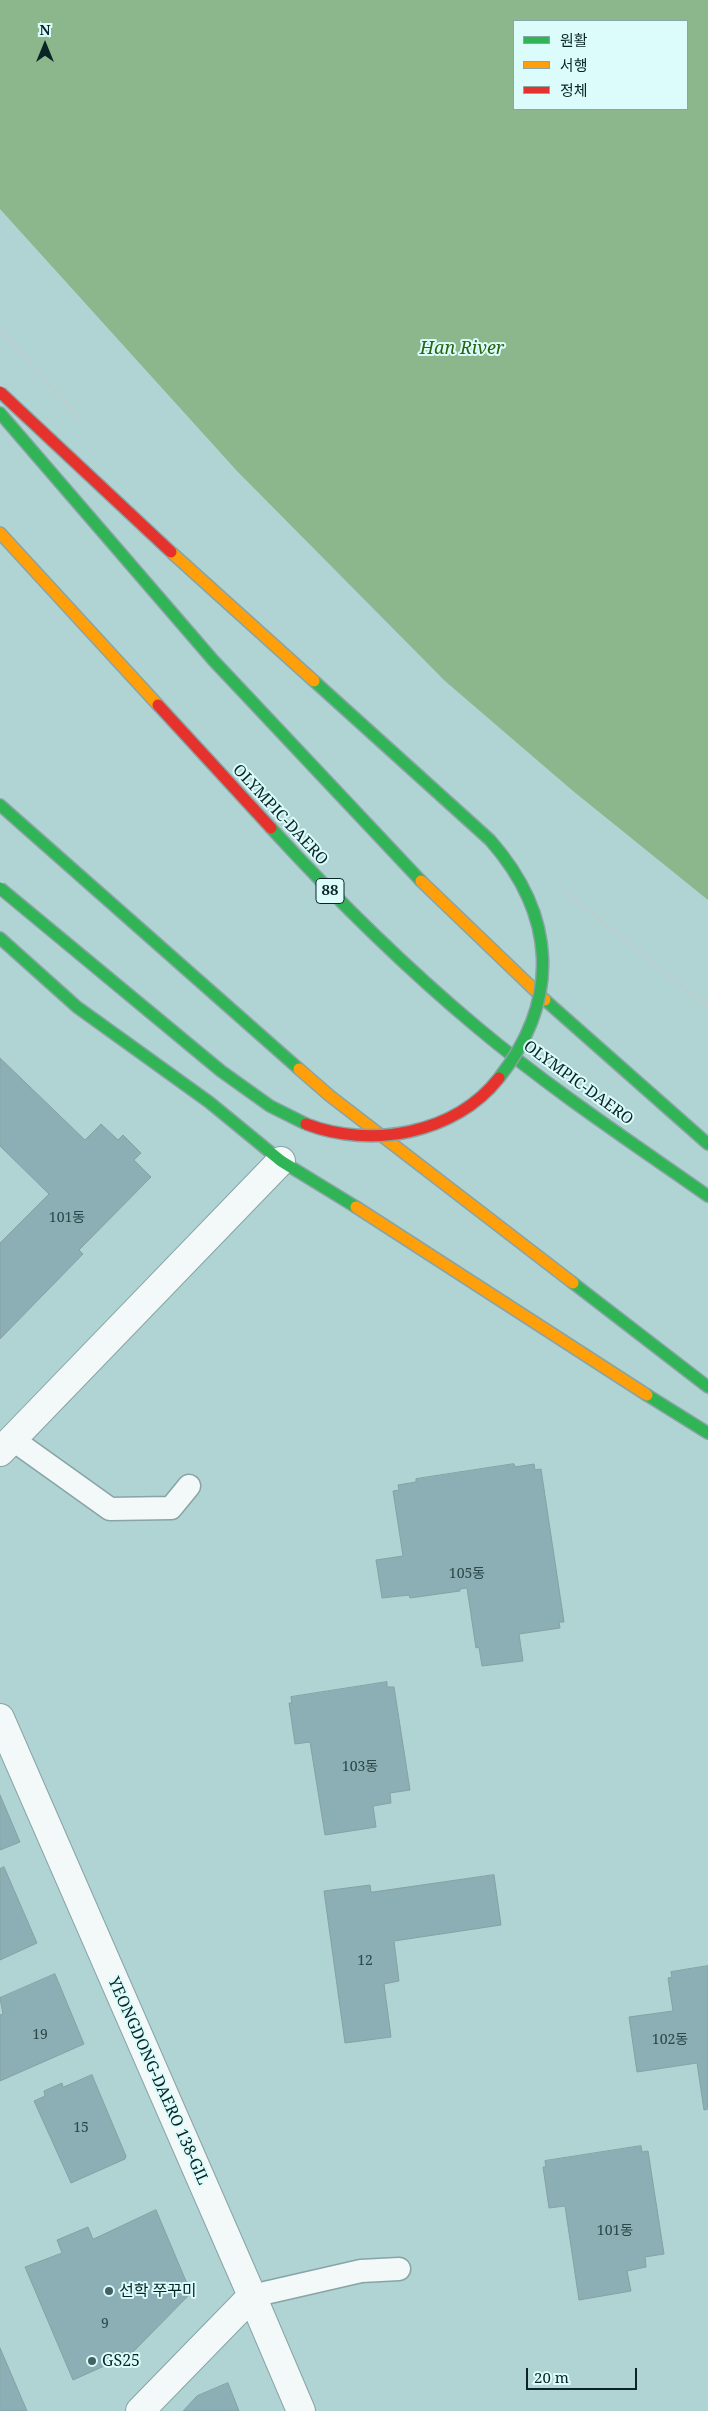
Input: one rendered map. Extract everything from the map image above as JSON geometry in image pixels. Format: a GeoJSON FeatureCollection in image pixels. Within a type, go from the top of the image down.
{"type":"FeatureCollection","features":[{"type":"Feature","properties":{"kind":"highway"},"geometry":{"type":"LineString","coordinates":[[0,392],[197,576],[490,840],[510,863],[524,886],[534,910],[542,953],[542,992],[534,1022],[521,1052],[500,1079],[476,1100],[449,1117],[421,1129],[392,1136],[360,1136],[324,1130],[289,1118],[259,1100],[221,1071],[0,888]]}},
{"type":"Feature","properties":{"kind":"highway"},"geometry":{"type":"LineString","coordinates":[[0,413],[213,660],[408,868],[519,977],[708,1144]]}},
{"type":"Feature","properties":{"kind":"highway","name":"OLYMPIC-DAERO"},"geometry":{"type":"LineString","coordinates":[[0,532],[310,871],[399,958],[479,1029],[576,1103],[708,1196]]}},
{"type":"Feature","properties":{"kind":"highway"},"geometry":{"type":"LineString","coordinates":[[0,805],[330,1096],[708,1387]]}},
{"type":"Feature","properties":{"kind":"highway"},"geometry":{"type":"LineString","coordinates":[[0,938],[77,1007],[209,1102],[281,1161],[399,1233],[579,1353],[708,1433]]}},
{"type":"Feature","properties":{"kind":"street"},"geometry":{"type":"LineString","coordinates":[[6,1446],[281,1161]]}},
{"type":"Feature","properties":{"kind":"street","name":"YEONGDONG-DAERO 138-GIL"},"geometry":{"type":"LineString","coordinates":[[0,1718],[301,2411]]}},
{"type":"Feature","properties":{"kind":"street"},"geometry":{"type":"LineString","coordinates":[[140,2411],[252,2296]]}},
{"type":"Feature","properties":{"kind":"lane"},"geometry":{"type":"LineString","coordinates":[[6,1446],[110,1509],[171,1508],[189,1486]]}},
{"type":"Feature","properties":{"kind":"lane"},"geometry":{"type":"LineString","coordinates":[[252,2296],[361,2271],[399,2269]]}},
{"type":"Feature","properties":{"kind":"water","name":"Han River"},"geometry":{"type":"Polygon","coordinates":[[[0,0],[708,0],[708,900],[573,791],[445,681],[237,471],[0,209],[0,0]]]}},
{"type":"Feature","properties":{"kind":"building"},"geometry":{"type":"Polygon","coordinates":[[[0,1058],[85,1140],[101,1124],[118,1140],[123,1135],[141,1153],[134,1160],[151,1177],[79,1250],[83,1254],[0,1339],[0,1243],[49,1194],[0,1146],[0,1058]]]}},
{"type":"Feature","properties":{"kind":"building"},"geometry":{"type":"Polygon","coordinates":[[[514,1464],[515,1467],[534,1464],[535,1470],[541,1469],[564,1622],[559,1622],[560,1628],[519,1634],[523,1661],[482,1666],[479,1647],[476,1648],[467,1588],[460,1589],[460,1591],[410,1598],[409,1595],[382,1598],[376,1560],[403,1556],[393,1491],[399,1490],[398,1485],[416,1482],[416,1479],[514,1464]]]}},
{"type":"Feature","properties":{"kind":"building"},"geometry":{"type":"Polygon","coordinates":[[[387,1682],[387,1687],[394,1687],[410,1790],[390,1793],[391,1803],[373,1806],[376,1827],[325,1835],[310,1742],[295,1744],[289,1703],[292,1703],[291,1697],[387,1682]]]}},
{"type":"Feature","properties":{"kind":"building"},"geometry":{"type":"Polygon","coordinates":[[[0,1795],[20,1842],[0,1850],[0,1795]]]}},
{"type":"Feature","properties":{"kind":"building"},"geometry":{"type":"Polygon","coordinates":[[[4,1867],[37,1943],[0,1960],[0,1869],[4,1867]]]}},
{"type":"Feature","properties":{"kind":"building"},"geometry":{"type":"Polygon","coordinates":[[[494,1875],[501,1925],[394,1941],[399,1981],[384,1984],[391,2037],[345,2043],[324,1891],[370,1885],[371,1892],[494,1875]]]}},
{"type":"Feature","properties":{"kind":"building"},"geometry":{"type":"Polygon","coordinates":[[[708,1966],[708,2109],[704,2110],[697,2063],[637,2072],[629,2017],[673,2011],[668,1978],[672,1977],[671,1972],[708,1966]]]}},
{"type":"Feature","properties":{"kind":"building"},"geometry":{"type":"Polygon","coordinates":[[[55,1974],[84,2044],[0,2081],[0,2015],[3,2014],[0,1998],[55,1974]]]}},
{"type":"Feature","properties":{"kind":"building"},"geometry":{"type":"Polygon","coordinates":[[[92,2075],[126,2156],[125,2159],[71,2183],[34,2101],[45,2096],[44,2091],[62,2083],[63,2087],[92,2075]]]}},
{"type":"Feature","properties":{"kind":"building"},"geometry":{"type":"Polygon","coordinates":[[[641,2146],[642,2152],[648,2151],[664,2254],[645,2257],[646,2267],[627,2271],[631,2291],[579,2300],[565,2206],[549,2208],[543,2167],[546,2167],[545,2161],[641,2146]]]}},
{"type":"Feature","properties":{"kind":"building"},"geometry":{"type":"Polygon","coordinates":[[[156,2210],[191,2293],[131,2354],[73,2380],[25,2267],[62,2253],[57,2240],[88,2227],[93,2239],[156,2210]]]}},
{"type":"Feature","properties":{"kind":"building"},"geometry":{"type":"Polygon","coordinates":[[[0,2348],[27,2411],[0,2411],[0,2348]]]}},
{"type":"Feature","properties":{"kind":"building"},"geometry":{"type":"Polygon","coordinates":[[[228,2383],[239,2411],[183,2411],[197,2396],[228,2383]]]}},
{"type":"Feature","properties":{"kind":"traffic: fast"},"geometry":{"type":"LineString","coordinates":[[0,413],[213,660],[421,881]]}},
{"type":"Feature","properties":{"kind":"traffic: fast"},"geometry":{"type":"LineString","coordinates":[[314,681],[490,840],[512,869],[528,898],[538,927],[542,958],[541,988],[533,1018],[519,1048],[499,1078]]}},
{"type":"Feature","properties":{"kind":"traffic: fast"},"geometry":{"type":"LineString","coordinates":[[0,805],[299,1069]]}},
{"type":"Feature","properties":{"kind":"traffic: fast"},"geometry":{"type":"LineString","coordinates":[[271,828],[372,932],[478,1028],[563,1094],[708,1196]]}},
{"type":"Feature","properties":{"kind":"traffic: fast"},"geometry":{"type":"LineString","coordinates":[[0,888],[221,1071],[270,1106],[306,1124]]}},
{"type":"Feature","properties":{"kind":"traffic: fast"},"geometry":{"type":"LineString","coordinates":[[0,938],[77,1007],[209,1102],[281,1161],[356,1207]]}},
{"type":"Feature","properties":{"kind":"traffic: fast"},"geometry":{"type":"LineString","coordinates":[[545,1000],[708,1144]]}},
{"type":"Feature","properties":{"kind":"traffic: fast"},"geometry":{"type":"LineString","coordinates":[[573,1283],[708,1387]]}},
{"type":"Feature","properties":{"kind":"traffic: fast"},"geometry":{"type":"LineString","coordinates":[[647,1395],[708,1433]]}},
{"type":"Feature","properties":{"kind":"traffic: slow"},"geometry":{"type":"LineString","coordinates":[[0,533],[158,705]]}},
{"type":"Feature","properties":{"kind":"traffic: slow"},"geometry":{"type":"LineString","coordinates":[[171,552],[314,681]]}},
{"type":"Feature","properties":{"kind":"traffic: slow"},"geometry":{"type":"LineString","coordinates":[[421,881],[545,1000]]}},
{"type":"Feature","properties":{"kind":"traffic: slow"},"geometry":{"type":"LineString","coordinates":[[299,1069],[330,1096],[573,1283]]}},
{"type":"Feature","properties":{"kind":"traffic: slow"},"geometry":{"type":"LineString","coordinates":[[356,1207],[647,1395]]}},
{"type":"Feature","properties":{"kind":"traffic: jam"},"geometry":{"type":"LineString","coordinates":[[0,392],[171,552]]}},
{"type":"Feature","properties":{"kind":"traffic: jam"},"geometry":{"type":"LineString","coordinates":[[158,705],[271,828]]}},
{"type":"Feature","properties":{"kind":"traffic: jam"},"geometry":{"type":"LineString","coordinates":[[306,1124],[331,1131],[357,1135],[384,1135],[410,1131],[436,1124],[459,1112],[481,1097],[499,1078]]}},
{"type":"Feature","properties":{"kind":"place","name":"선학 쭈꾸미"},"geometry":{"type":"Point","coordinates":[109,2291]}},
{"type":"Feature","properties":{"kind":"place","name":"GS25"},"geometry":{"type":"Point","coordinates":[92,2361]}}]}
